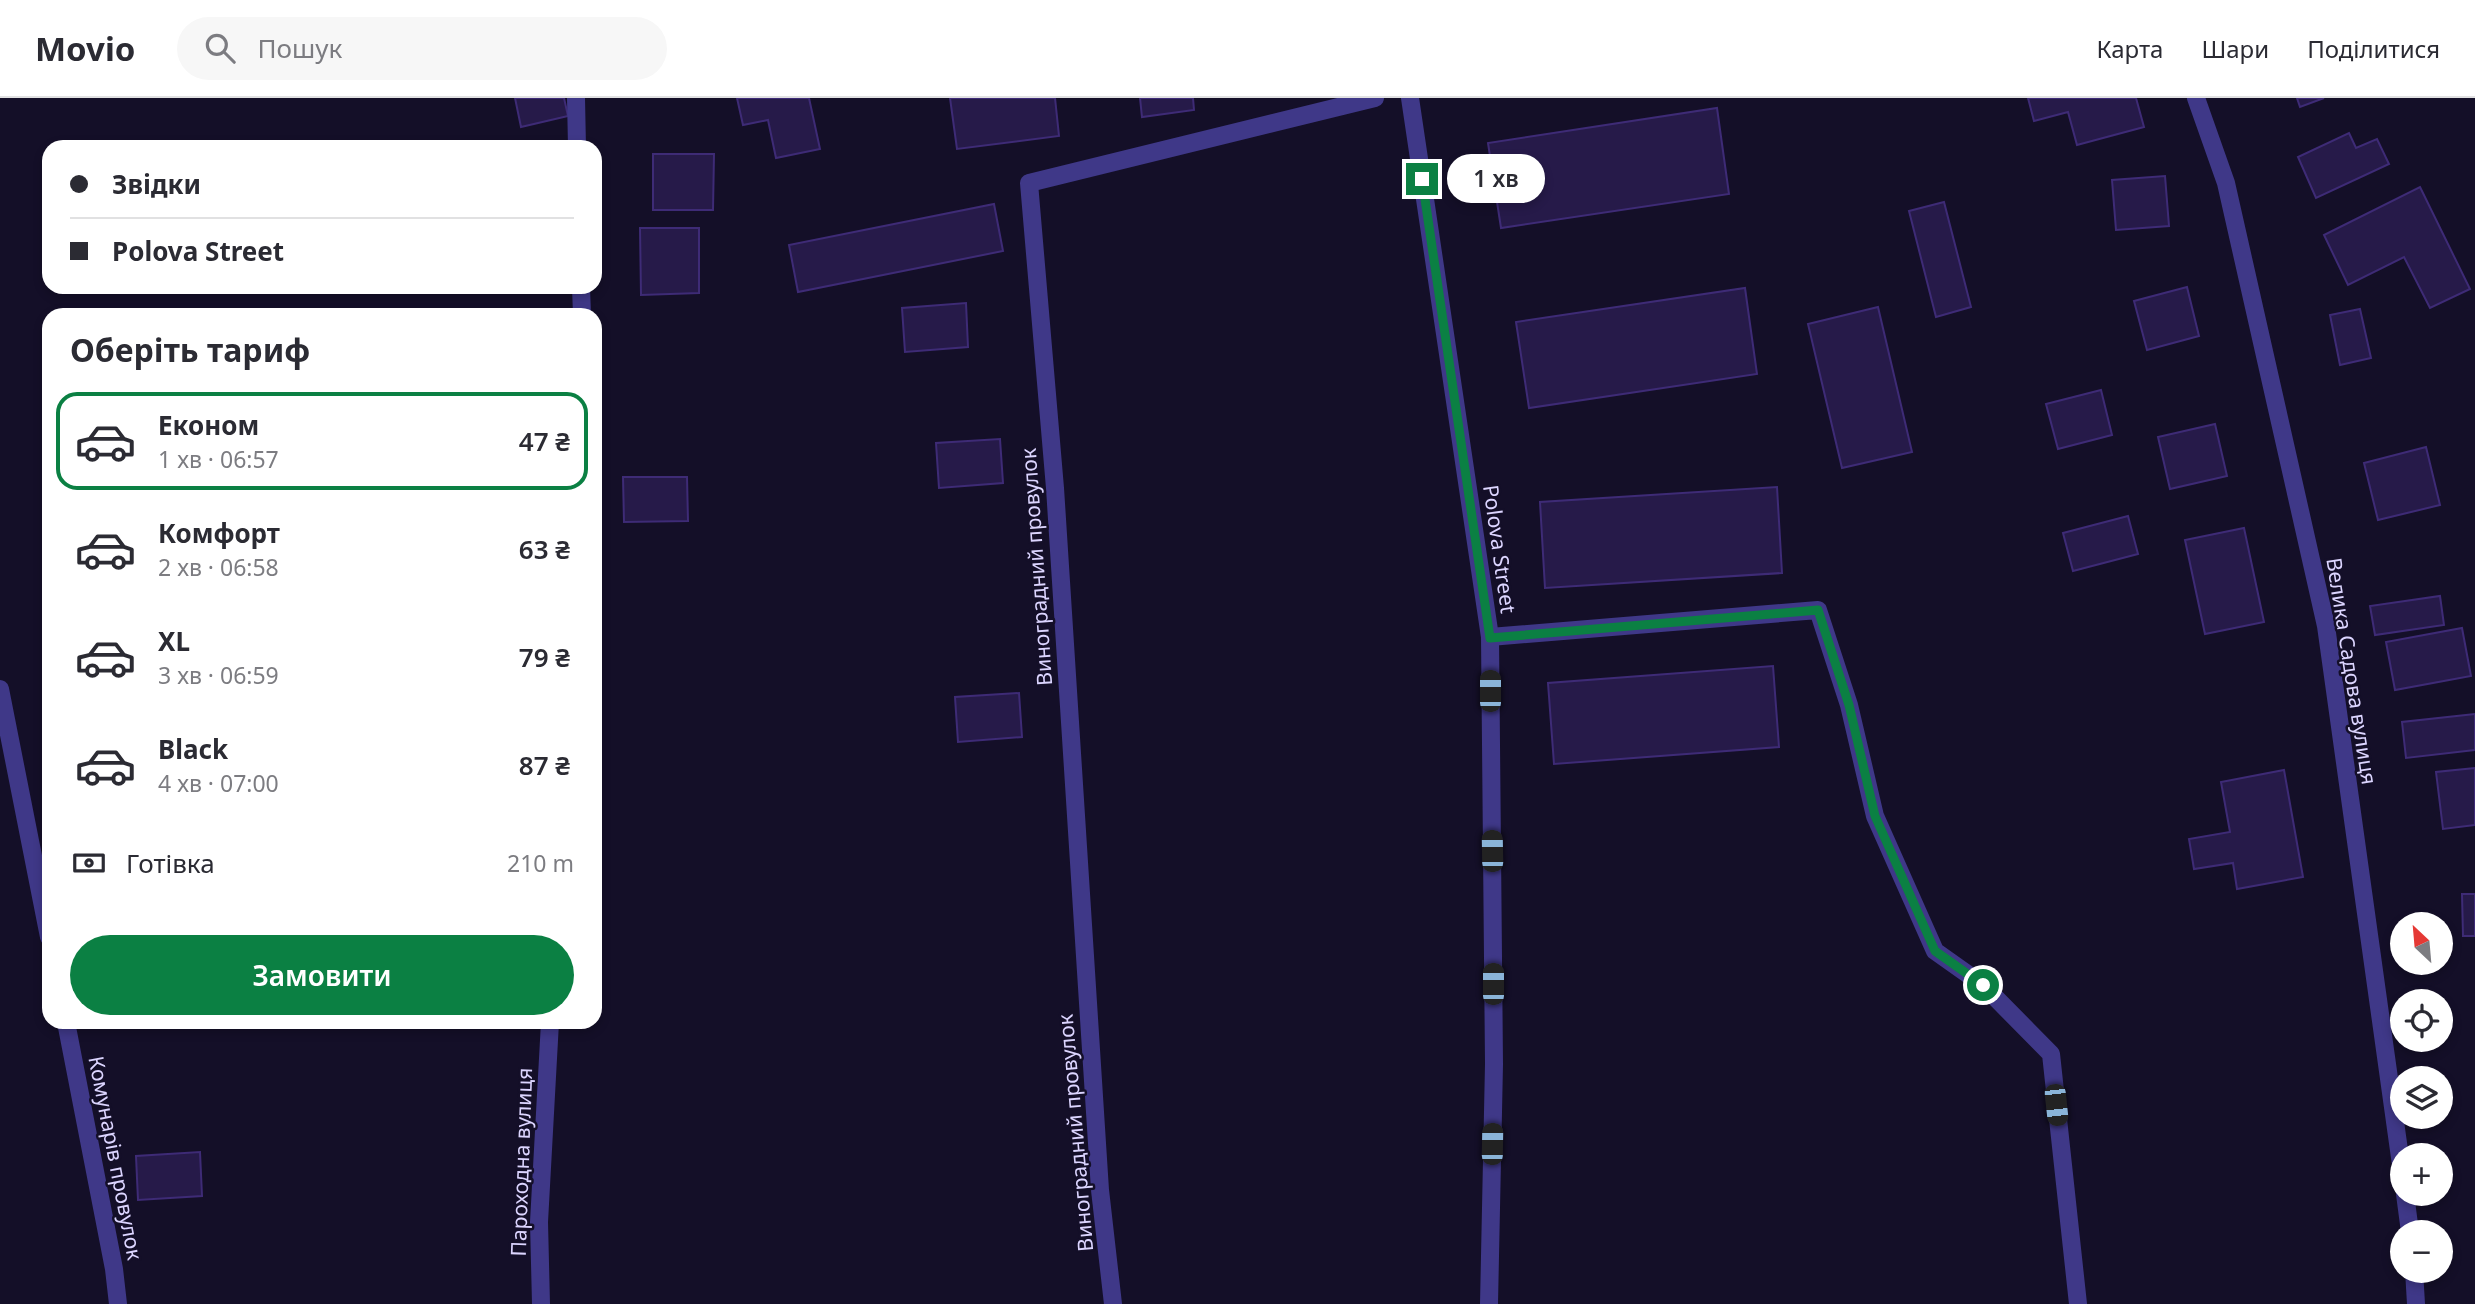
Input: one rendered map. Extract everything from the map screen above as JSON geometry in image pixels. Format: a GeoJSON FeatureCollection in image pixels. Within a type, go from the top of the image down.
{"type":"FeatureCollection","features":[{"type":"Feature","properties":{"kind":"street"},"geometry":{"type":"LineString","coordinates":[[576,98],[577,140]]}},
{"type":"Feature","properties":{"kind":"street","name":"Виноградний провулок"},"geometry":{"type":"LineString","coordinates":[[1113,1304],[1100,1190],[1055,488],[1029,183],[1375,98]]}},
{"type":"Feature","properties":{"kind":"street","name":"Polova Street"},"geometry":{"type":"LineString","coordinates":[[1410,98],[1490,638],[1494,1064],[1489,1304]]}},
{"type":"Feature","properties":{"kind":"street","name":"Велика Садова вулиця"},"geometry":{"type":"LineString","coordinates":[[2196,98],[2226,183],[2326,626],[2398,1143]]}},
{"type":"Feature","properties":{"kind":"street"},"geometry":{"type":"LineString","coordinates":[[1490,638],[1818,610],[1849,705],[1875,816],[1935,951],[1983,985],[2051,1054],[2078,1304]]}},
{"type":"Feature","properties":{"kind":"street"},"geometry":{"type":"LineString","coordinates":[[0,689],[42,902]]}},
{"type":"Feature","properties":{"kind":"street","name":"Комунарів провулок"},"geometry":{"type":"LineString","coordinates":[[67,1029],[114,1269],[118,1304]]}},
{"type":"Feature","properties":{"kind":"street","name":"Пароходна вулиця"},"geometry":{"type":"LineString","coordinates":[[541,1304],[539,1222],[550,1029]]}},
{"type":"Feature","properties":{"kind":"street"},"geometry":{"type":"LineString","coordinates":[[2415,1283],[2416,1304]]}},
{"type":"Feature","properties":{"kind":"building"},"geometry":{"type":"Polygon","coordinates":[[[515,98],[564,98],[568,116],[521,127],[515,98]]]}},
{"type":"Feature","properties":{"kind":"building"},"geometry":{"type":"Polygon","coordinates":[[[737,98],[809,98],[820,149],[776,158],[768,120],[743,125],[737,98]]]}},
{"type":"Feature","properties":{"kind":"building"},"geometry":{"type":"Polygon","coordinates":[[[950,98],[1055,98],[1059,136],[957,149],[950,98]]]}},
{"type":"Feature","properties":{"kind":"building"},"geometry":{"type":"Polygon","coordinates":[[[1140,98],[1193,98],[1194,110],[1142,117],[1140,98]]]}},
{"type":"Feature","properties":{"kind":"building"},"geometry":{"type":"Polygon","coordinates":[[[2028,98],[2136,98],[2144,127],[2077,145],[2068,112],[2034,121],[2028,98]]]}},
{"type":"Feature","properties":{"kind":"building"},"geometry":{"type":"Polygon","coordinates":[[[2297,98],[2324,98],[2300,107],[2297,98]]]}},
{"type":"Feature","properties":{"kind":"building"},"geometry":{"type":"Polygon","coordinates":[[[1717,108],[1729,194],[1501,228],[1488,143],[1717,108]]]}},
{"type":"Feature","properties":{"kind":"building"},"geometry":{"type":"Polygon","coordinates":[[[2349,133],[2356,148],[2377,139],[2389,164],[2316,198],[2298,157],[2349,133]]]}},
{"type":"Feature","properties":{"kind":"building"},"geometry":{"type":"Polygon","coordinates":[[[653,154],[714,154],[713,210],[653,210],[653,154]]]}},
{"type":"Feature","properties":{"kind":"building"},"geometry":{"type":"Polygon","coordinates":[[[2165,176],[2169,226],[2116,230],[2112,180],[2165,176]]]}},
{"type":"Feature","properties":{"kind":"building"},"geometry":{"type":"Polygon","coordinates":[[[2420,187],[2470,289],[2430,308],[2404,257],[2348,285],[2324,235],[2420,187]]]}},
{"type":"Feature","properties":{"kind":"building"},"geometry":{"type":"Polygon","coordinates":[[[1944,202],[1971,307],[1936,317],[1909,211],[1944,202]]]}},
{"type":"Feature","properties":{"kind":"building"},"geometry":{"type":"Polygon","coordinates":[[[994,204],[1003,251],[798,292],[789,245],[994,204]]]}},
{"type":"Feature","properties":{"kind":"building"},"geometry":{"type":"Polygon","coordinates":[[[640,228],[699,228],[699,293],[641,295],[640,228]]]}},
{"type":"Feature","properties":{"kind":"building"},"geometry":{"type":"Polygon","coordinates":[[[2187,287],[2199,336],[2147,350],[2134,301],[2187,287]]]}},
{"type":"Feature","properties":{"kind":"building"},"geometry":{"type":"Polygon","coordinates":[[[1745,288],[1757,374],[1529,408],[1516,322],[1745,288]]]}},
{"type":"Feature","properties":{"kind":"building"},"geometry":{"type":"Polygon","coordinates":[[[966,303],[968,347],[905,352],[902,308],[966,303]]]}},
{"type":"Feature","properties":{"kind":"building"},"geometry":{"type":"Polygon","coordinates":[[[1878,307],[1912,452],[1842,468],[1808,324],[1878,307]]]}},
{"type":"Feature","properties":{"kind":"building"},"geometry":{"type":"Polygon","coordinates":[[[2360,309],[2371,358],[2340,365],[2330,315],[2360,309]]]}},
{"type":"Feature","properties":{"kind":"building"},"geometry":{"type":"Polygon","coordinates":[[[2101,390],[2112,435],[2058,449],[2046,404],[2101,390]]]}},
{"type":"Feature","properties":{"kind":"building"},"geometry":{"type":"Polygon","coordinates":[[[2215,424],[2227,476],[2170,489],[2158,437],[2215,424]]]}},
{"type":"Feature","properties":{"kind":"building"},"geometry":{"type":"Polygon","coordinates":[[[1000,439],[1003,483],[939,488],[936,443],[1000,439]]]}},
{"type":"Feature","properties":{"kind":"building"},"geometry":{"type":"Polygon","coordinates":[[[2426,447],[2440,505],[2378,520],[2364,463],[2426,447]]]}},
{"type":"Feature","properties":{"kind":"building"},"geometry":{"type":"Polygon","coordinates":[[[623,477],[687,477],[688,521],[624,522],[623,477]]]}},
{"type":"Feature","properties":{"kind":"building"},"geometry":{"type":"Polygon","coordinates":[[[1777,487],[1782,573],[1545,588],[1540,502],[1777,487]]]}},
{"type":"Feature","properties":{"kind":"building"},"geometry":{"type":"Polygon","coordinates":[[[2128,516],[2138,554],[2073,571],[2063,533],[2128,516]]]}},
{"type":"Feature","properties":{"kind":"building"},"geometry":{"type":"Polygon","coordinates":[[[2244,528],[2264,622],[2205,634],[2185,540],[2244,528]]]}},
{"type":"Feature","properties":{"kind":"building"},"geometry":{"type":"Polygon","coordinates":[[[2440,596],[2444,625],[2375,635],[2370,606],[2440,596]]]}},
{"type":"Feature","properties":{"kind":"building"},"geometry":{"type":"Polygon","coordinates":[[[2462,628],[2471,676],[2395,690],[2386,642],[2462,628]]]}},
{"type":"Feature","properties":{"kind":"building"},"geometry":{"type":"Polygon","coordinates":[[[1773,666],[1779,747],[1554,764],[1548,683],[1773,666]]]}},
{"type":"Feature","properties":{"kind":"building"},"geometry":{"type":"Polygon","coordinates":[[[1019,693],[1022,737],[958,742],[955,697],[1019,693]]]}},
{"type":"Feature","properties":{"kind":"building"},"geometry":{"type":"Polygon","coordinates":[[[2475,714],[2475,750],[2406,758],[2402,722],[2475,714]]]}},
{"type":"Feature","properties":{"kind":"building"},"geometry":{"type":"Polygon","coordinates":[[[2475,768],[2475,825],[2443,829],[2436,772],[2475,768]]]}},
{"type":"Feature","properties":{"kind":"building"},"geometry":{"type":"Polygon","coordinates":[[[2284,770],[2303,877],[2237,889],[2233,863],[2194,869],[2189,839],[2230,832],[2221,782],[2284,770]]]}},
{"type":"Feature","properties":{"kind":"building"},"geometry":{"type":"Polygon","coordinates":[[[2462,894],[2475,894],[2475,936],[2463,936],[2462,894]]]}},
{"type":"Feature","properties":{"kind":"building"},"geometry":{"type":"Polygon","coordinates":[[[200,1152],[202,1196],[138,1200],[136,1156],[200,1152]]]}},
{"type":"Feature","properties":{"kind":"route"},"geometry":{"type":"LineString","coordinates":[[1422,179],[1490,638],[1818,610],[1849,705],[1875,816],[1935,951],[1983,985]]}}]}
